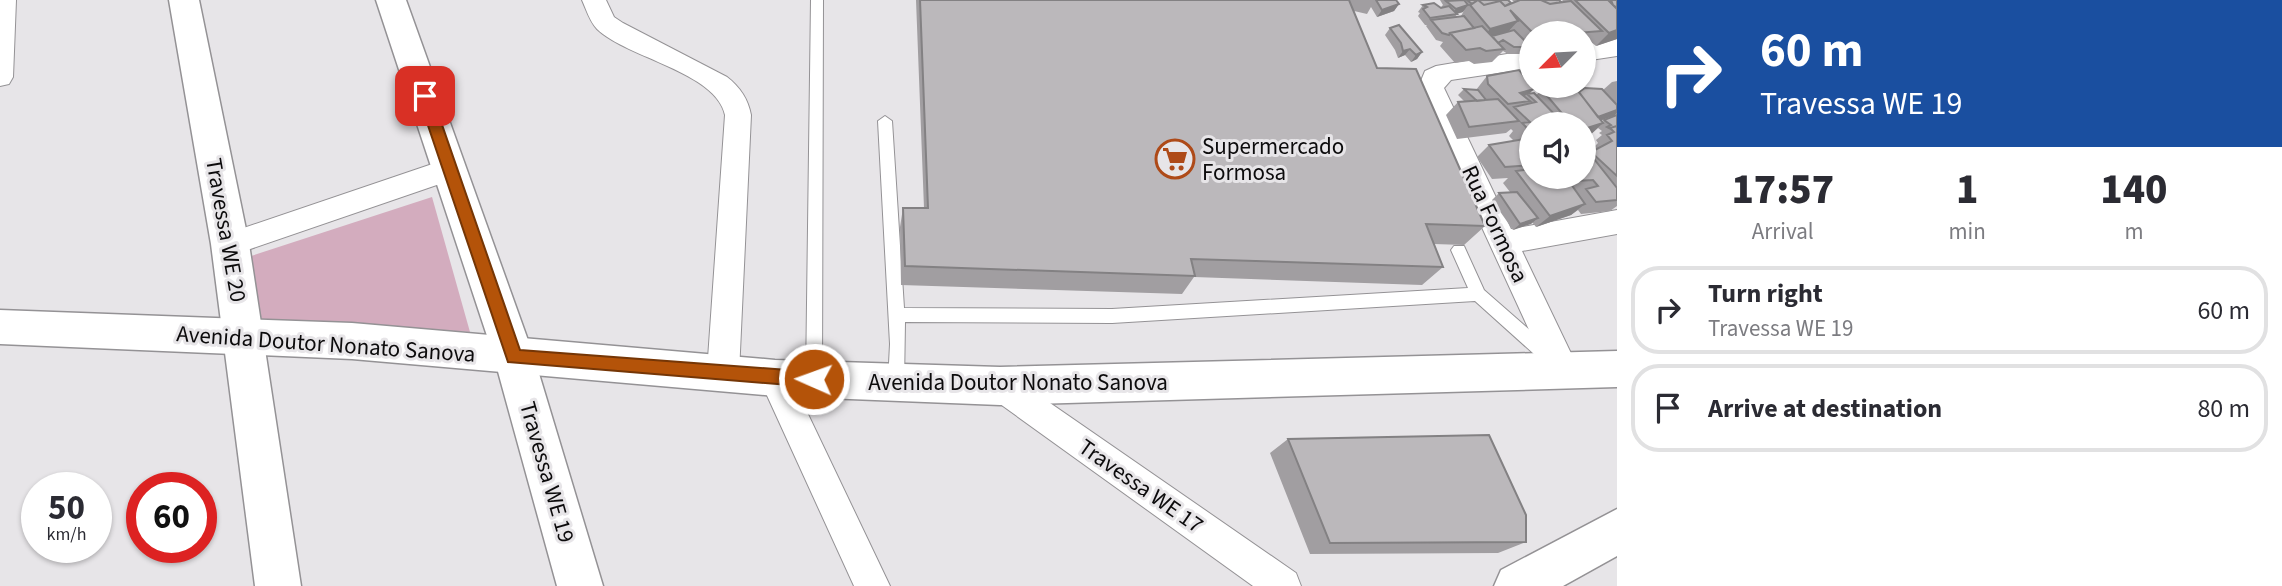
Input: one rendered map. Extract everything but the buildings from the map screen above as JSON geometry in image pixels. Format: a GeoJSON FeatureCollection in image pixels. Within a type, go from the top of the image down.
{"type":"FeatureCollection","features":[{"type":"Feature","properties":{"kind":"main road","name":"Travessa WE 20"},"geometry":{"type":"LineString","coordinates":[[184,0],[230,244],[278,586]]}},
{"type":"Feature","properties":{"kind":"main road","name":"Travessa WE 19"},"geometry":{"type":"LineString","coordinates":[[391,0],[514,357],[580,586]]}},
{"type":"Feature","properties":{"kind":"main road","name":"Avenida Doutor Nonato Sanova"},"geometry":{"type":"LineString","coordinates":[[0,327],[352,341],[795,379],[1000,386],[1617,369]]}},
{"type":"Feature","properties":{"kind":"main road"},"geometry":{"type":"LineString","coordinates":[[1517,586],[1617,531]]}},
{"type":"Feature","properties":{"kind":"street"},"geometry":{"type":"LineString","coordinates":[[0,77],[4,0]]}},
{"type":"Feature","properties":{"kind":"street"},"geometry":{"type":"LineString","coordinates":[[594,0],[604,22],[713,80],[728,90],[736,103],[738,116],[723,373]]}},
{"type":"Feature","properties":{"kind":"street"},"geometry":{"type":"LineString","coordinates":[[1596,50],[1617,47]]}},
{"type":"Feature","properties":{"kind":"street","name":"Rua Formosa"},"geometry":{"type":"LineString","coordinates":[[1519,61],[1445,72],[1434,78],[1430,88],[1563,370]]}},
{"type":"Feature","properties":{"kind":"street"},"geometry":{"type":"LineString","coordinates":[[230,244],[450,169]]}},
{"type":"Feature","properties":{"kind":"street"},"geometry":{"type":"LineString","coordinates":[[1504,242],[1617,222]]}},
{"type":"Feature","properties":{"kind":"street"},"geometry":{"type":"LineString","coordinates":[[795,379],[872,586]]}},
{"type":"Feature","properties":{"kind":"street","name":"Travessa WE 17"},"geometry":{"type":"LineString","coordinates":[[1000,386],[1283,586]]}},
{"type":"Feature","properties":{"kind":"lane"},"geometry":{"type":"LineString","coordinates":[[795,379],[817,0]]}},
{"type":"Feature","properties":{"kind":"lane"},"geometry":{"type":"LineString","coordinates":[[885,121],[896,315],[896,383]]}},
{"type":"Feature","properties":{"kind":"lane"},"geometry":{"type":"LineString","coordinates":[[1460,250],[1478,294],[1563,370]]}},
{"type":"Feature","properties":{"kind":"lane"},"geometry":{"type":"LineString","coordinates":[[896,315],[1112,316],[1478,294]]}},
{"type":"Feature","properties":{"kind":"shaded area"},"geometry":{"type":"Polygon","coordinates":[[[432,197],[470,332],[257,321],[248,257],[432,197]]]}},
{"type":"Feature","properties":{"kind":"place","name":"Supermercado Formosa"},"geometry":{"type":"Point","coordinates":[1175,159]}},
{"type":"Feature","properties":{"kind":"route"},"geometry":{"type":"LineString","coordinates":[[425,96],[514,357],[814,379]]}}]}
